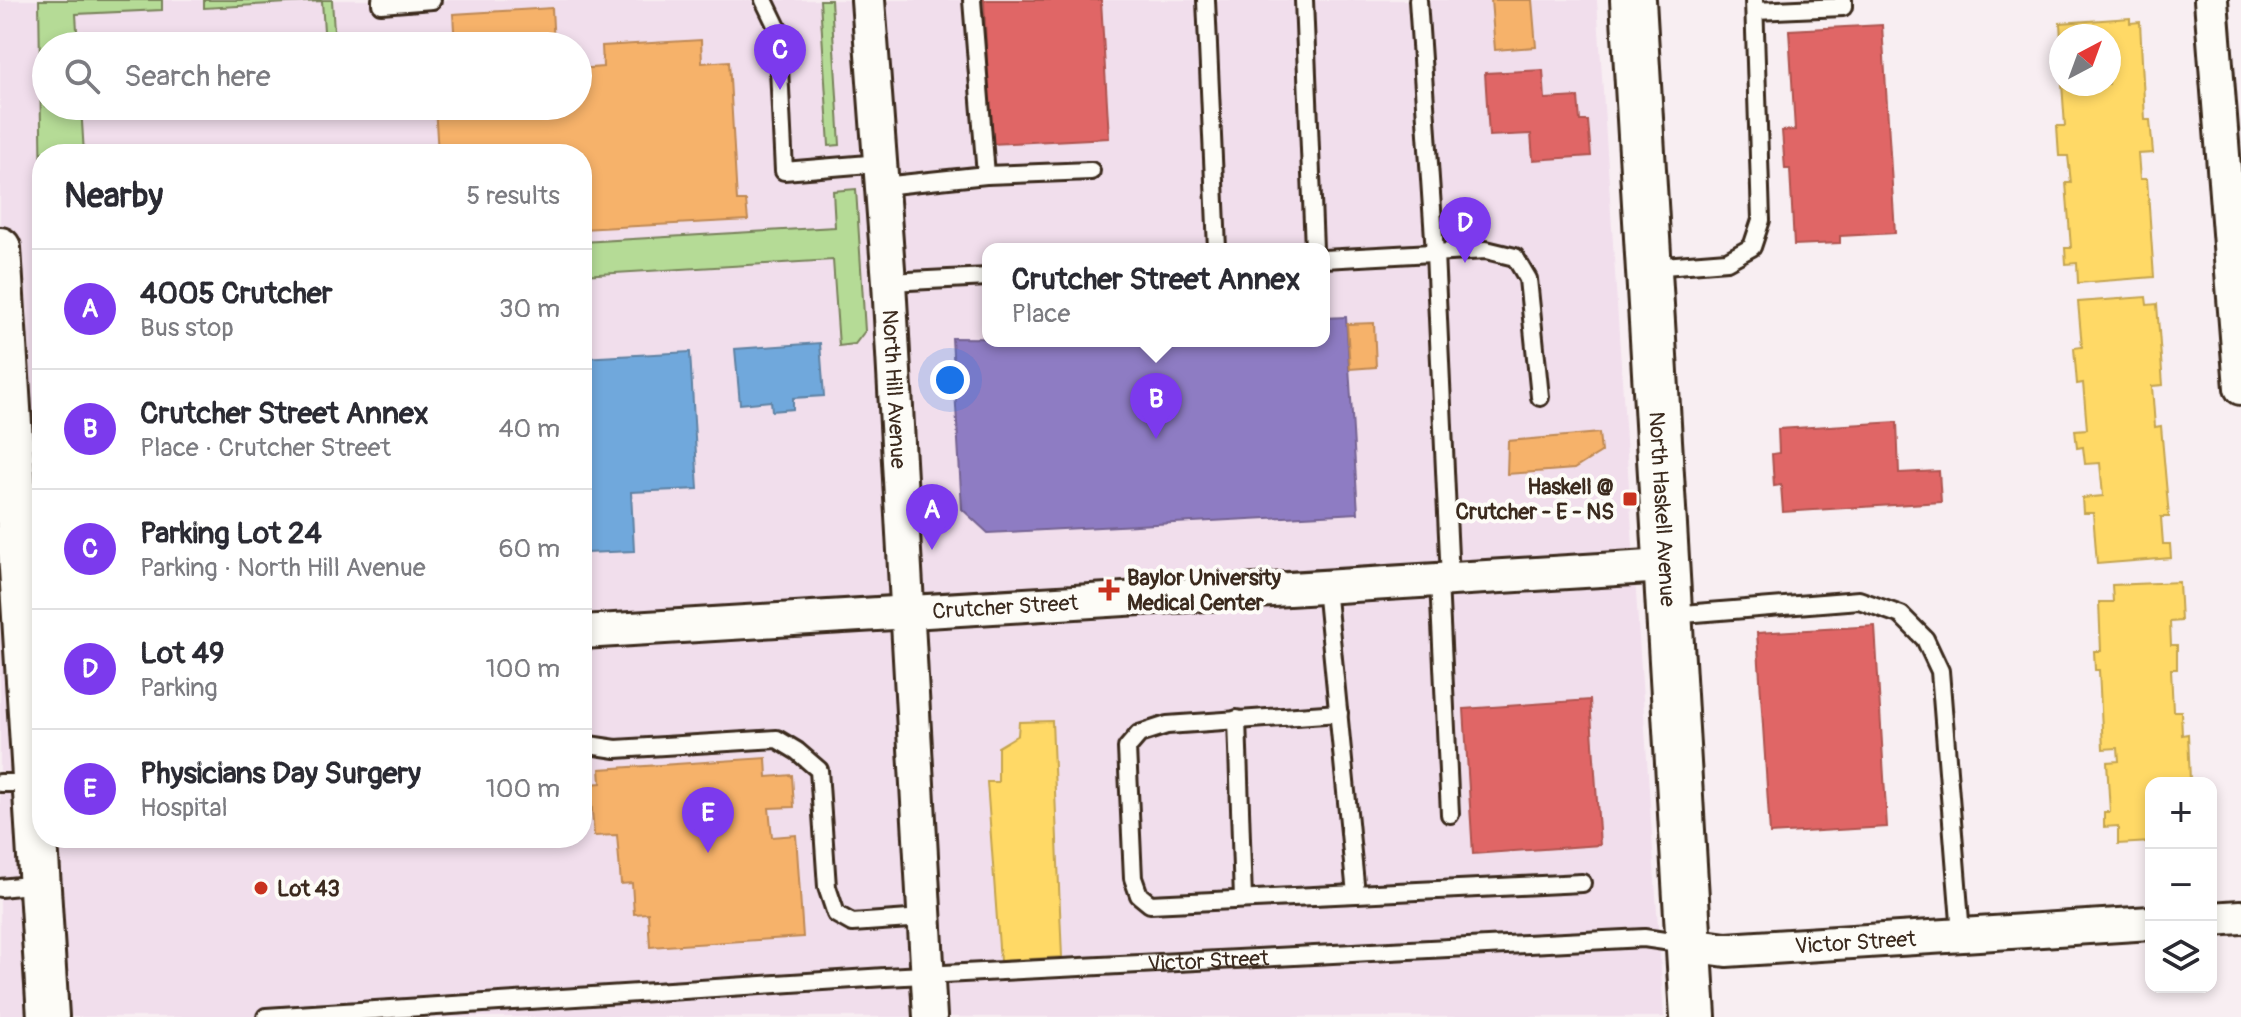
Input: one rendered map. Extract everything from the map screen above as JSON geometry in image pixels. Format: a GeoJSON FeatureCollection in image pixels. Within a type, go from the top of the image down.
{"type":"FeatureCollection","features":[{"type":"Feature","properties":{"kind":"main road","name":"North Haskell Avenue"},"geometry":{"type":"LineString","coordinates":[[1633,0],[1693,1017]]}},
{"type":"Feature","properties":{"kind":"street","name":"North Hill Avenue"},"geometry":{"type":"LineString","coordinates":[[868,0],[889,282],[930,1017]]}},
{"type":"Feature","properties":{"kind":"street"},"geometry":{"type":"LineString","coordinates":[[2211,0],[2241,388]]}},
{"type":"Feature","properties":{"kind":"street"},"geometry":{"type":"LineString","coordinates":[[0,248],[2,337],[32,637]]}},
{"type":"Feature","properties":{"kind":"street","name":"Crutcher Street"},"geometry":{"type":"LineString","coordinates":[[592,631],[1666,566]]}},
{"type":"Feature","properties":{"kind":"street"},"geometry":{"type":"LineString","coordinates":[[32,686],[17,783],[40,884],[48,1017]]}},
{"type":"Feature","properties":{"kind":"street"},"geometry":{"type":"LineString","coordinates":[[2217,919],[2241,917]]}},
{"type":"Feature","properties":{"kind":"street","name":"Victor Street"},"geometry":{"type":"LineString","coordinates":[[1690,945],[1726,950],[2145,923]]}},
{"type":"Feature","properties":{"kind":"lane"},"geometry":{"type":"LineString","coordinates":[[381,0],[381,4],[432,0]]}},
{"type":"Feature","properties":{"kind":"lane"},"geometry":{"type":"LineString","coordinates":[[764,0],[777,27],[784,171],[986,175],[1091,171]]}},
{"type":"Feature","properties":{"kind":"lane"},"geometry":{"type":"LineString","coordinates":[[972,0],[986,175]]}},
{"type":"Feature","properties":{"kind":"lane"},"geometry":{"type":"LineString","coordinates":[[1206,0],[1217,243]]}},
{"type":"Feature","properties":{"kind":"lane"},"geometry":{"type":"LineString","coordinates":[[1304,0],[1314,243]]}},
{"type":"Feature","properties":{"kind":"lane"},"geometry":{"type":"LineString","coordinates":[[1418,0],[1435,253],[1450,814]]}},
{"type":"Feature","properties":{"kind":"lane"},"geometry":{"type":"LineString","coordinates":[[1649,267],[1727,261],[1752,247],[1761,220],[1754,5],[1843,7],[1843,0]]}},
{"type":"Feature","properties":{"kind":"lane"},"geometry":{"type":"LineString","coordinates":[[1330,259],[1486,250],[1515,257],[1528,279],[1540,397]]}},
{"type":"Feature","properties":{"kind":"lane"},"geometry":{"type":"LineString","coordinates":[[889,282],[982,277]]}},
{"type":"Feature","properties":{"kind":"lane"},"geometry":{"type":"LineString","coordinates":[[1326,587],[1356,894]]}},
{"type":"Feature","properties":{"kind":"lane"},"geometry":{"type":"LineString","coordinates":[[1670,615],[1859,600],[1901,615],[1925,639],[1940,671],[1961,934]]}},
{"type":"Feature","properties":{"kind":"lane"},"geometry":{"type":"LineString","coordinates":[[1339,713],[1167,725],[1139,734],[1127,748],[1133,878],[1139,895],[1150,904],[1582,883]]}},
{"type":"Feature","properties":{"kind":"lane"},"geometry":{"type":"LineString","coordinates":[[1237,719],[1243,899]]}},
{"type":"Feature","properties":{"kind":"lane"},"geometry":{"type":"LineString","coordinates":[[592,747],[616,749],[777,739],[819,770],[827,887],[836,914],[852,923],[924,918]]}},
{"type":"Feature","properties":{"kind":"lane"},"geometry":{"type":"LineString","coordinates":[[0,888],[40,884]]}},
{"type":"Feature","properties":{"kind":"lane","name":"Victor Street"},"geometry":{"type":"LineString","coordinates":[[266,1017],[928,974],[1644,938],[1690,945]]}},
{"type":"Feature","properties":{"kind":"shaded area","name":"Baylor University Medical Center"},"geometry":{"type":"Polygon","coordinates":[[[0,0],[1597,0],[1664,1017],[0,1017],[0,0]]]}},
{"type":"Feature","properties":{"kind":"green space"},"geometry":{"type":"Polygon","coordinates":[[[39,0],[162,0],[162,10],[76,14],[77,32],[39,32],[39,0]]]}},
{"type":"Feature","properties":{"kind":"green space"},"geometry":{"type":"Polygon","coordinates":[[[204,0],[332,0],[334,32],[324,32],[322,1],[204,8],[204,0]]]}},
{"type":"Feature","properties":{"kind":"green space"},"geometry":{"type":"Polygon","coordinates":[[[820,0],[831,0],[840,145],[829,146],[820,0]]]}},
{"type":"Feature","properties":{"kind":"green space"},"geometry":{"type":"Polygon","coordinates":[[[41,120],[82,120],[83,144],[41,144],[41,120]]]}},
{"type":"Feature","properties":{"kind":"green space"},"geometry":{"type":"Polygon","coordinates":[[[856,189],[865,331],[855,344],[839,346],[833,260],[592,274],[592,241],[835,227],[833,191],[856,189]]]}},
{"type":"Feature","properties":{"kind":"building: Homes"},"geometry":{"type":"Polygon","coordinates":[[[2130,18],[2130,23],[2140,22],[2145,120],[2150,120],[2153,153],[2138,154],[2140,179],[2147,179],[2154,277],[2078,283],[2077,263],[2066,264],[2065,248],[2071,248],[2066,183],[2071,183],[2068,156],[2059,156],[2057,126],[2065,126],[2063,96],[2121,96],[2121,24],[2060,23],[2130,18]]]}},
{"type":"Feature","properties":{"kind":"building: Homes"},"geometry":{"type":"Polygon","coordinates":[[[2146,297],[2147,305],[2157,304],[2163,385],[2152,386],[2155,427],[2161,426],[2169,517],[2161,517],[2163,544],[2170,544],[2171,558],[2097,564],[2093,513],[2083,513],[2082,498],[2103,496],[2100,463],[2085,464],[2083,447],[2077,448],[2075,430],[2087,429],[2083,383],[2077,384],[2074,348],[2082,347],[2078,302],[2146,297]]]}},
{"type":"Feature","properties":{"kind":"building: Homes"},"geometry":{"type":"Polygon","coordinates":[[[2179,582],[2181,621],[2170,622],[2171,645],[2177,645],[2177,669],[2171,669],[2173,711],[2181,711],[2182,735],[2188,734],[2190,777],[2145,777],[2145,842],[2118,844],[2118,826],[2104,827],[2104,812],[2110,812],[2107,762],[2119,761],[2118,748],[2103,749],[2099,670],[2095,670],[2094,651],[2101,651],[2099,602],[2113,602],[2112,585],[2179,582]]]}},
{"type":"Feature","properties":{"kind":"building: Homes"},"geometry":{"type":"Polygon","coordinates":[[[1052,721],[1062,957],[1000,961],[987,782],[998,782],[998,747],[1018,735],[1019,722],[1052,721]]]}},
{"type":"Feature","properties":{"kind":"building: Shops"},"geometry":{"type":"Polygon","coordinates":[[[984,0],[1101,0],[1109,138],[991,144],[984,0]]]}},
{"type":"Feature","properties":{"kind":"building: Shops"},"geometry":{"type":"Polygon","coordinates":[[[1882,25],[1895,233],[1840,236],[1840,243],[1794,245],[1790,169],[1785,169],[1782,131],[1795,130],[1789,30],[1882,25]]]}},
{"type":"Feature","properties":{"kind":"building: Shops"},"geometry":{"type":"Polygon","coordinates":[[[1543,70],[1545,99],[1578,97],[1580,121],[1588,121],[1591,156],[1533,160],[1531,134],[1489,136],[1485,73],[1543,70]]]}},
{"type":"Feature","properties":{"kind":"building: Shops"},"geometry":{"type":"Polygon","coordinates":[[[1897,422],[1899,473],[1939,471],[1941,502],[1783,512],[1781,485],[1774,486],[1772,454],[1779,453],[1778,429],[1897,422]]]}},
{"type":"Feature","properties":{"kind":"building: Shops"},"geometry":{"type":"Polygon","coordinates":[[[1875,626],[1887,827],[1770,834],[1757,633],[1875,626]]]}},
{"type":"Feature","properties":{"kind":"building: Shops"},"geometry":{"type":"Polygon","coordinates":[[[1590,700],[1600,845],[1473,854],[1464,709],[1590,700]]]}},
{"type":"Feature","properties":{"kind":"building: Offices"},"geometry":{"type":"Polygon","coordinates":[[[1346,317],[1358,513],[988,533],[962,509],[952,338],[982,338],[982,347],[1330,347],[1330,318],[1346,317]]]}},
{"type":"Feature","properties":{"kind":"building: Schools"},"geometry":{"type":"Polygon","coordinates":[[[820,343],[824,396],[793,398],[793,409],[772,411],[771,401],[740,404],[735,349],[820,343]]]}},
{"type":"Feature","properties":{"kind":"building: Schools"},"geometry":{"type":"Polygon","coordinates":[[[690,352],[698,489],[631,492],[634,551],[592,553],[592,357],[690,352]]]}},
{"type":"Feature","properties":{"kind":"building: Health"},"geometry":{"type":"Polygon","coordinates":[[[1491,0],[1532,0],[1536,47],[1495,50],[1491,0]]]}},
{"type":"Feature","properties":{"kind":"building: Health"},"geometry":{"type":"Polygon","coordinates":[[[552,8],[553,32],[454,32],[453,14],[552,8]]]}},
{"type":"Feature","properties":{"kind":"building: Health"},"geometry":{"type":"Polygon","coordinates":[[[701,40],[702,63],[729,61],[737,201],[746,201],[748,220],[592,228],[592,144],[437,144],[436,120],[592,120],[592,68],[603,67],[602,46],[701,40]]]}},
{"type":"Feature","properties":{"kind":"building: Health"},"geometry":{"type":"Polygon","coordinates":[[[1374,323],[1376,367],[1350,369],[1347,324],[1374,323]]]}},
{"type":"Feature","properties":{"kind":"building: Health"},"geometry":{"type":"Polygon","coordinates":[[[1599,433],[1601,452],[1574,469],[1507,474],[1508,441],[1599,433]]]}},
{"type":"Feature","properties":{"kind":"building: Health"},"geometry":{"type":"Polygon","coordinates":[[[766,758],[767,777],[792,775],[794,807],[769,808],[772,837],[796,835],[803,937],[650,947],[648,913],[634,914],[632,883],[621,884],[617,835],[594,836],[592,784],[601,783],[600,769],[766,758]]]}},
{"type":"Feature","properties":{"kind":"place","name":"Parking Lot 24"},"geometry":{"type":"Point","coordinates":[780,90]}},
{"type":"Feature","properties":{"kind":"place","name":"Lot 49"},"geometry":{"type":"Point","coordinates":[1465,263]}},
{"type":"Feature","properties":{"kind":"place","name":"Crutcher Street Annex"},"geometry":{"type":"Point","coordinates":[1156,439]}},
{"type":"Feature","properties":{"kind":"place","name":"Haskell @ Crutcher - E - NS"},"geometry":{"type":"Point","coordinates":[1630,499]}},
{"type":"Feature","properties":{"kind":"place","name":"4005 Crutcher"},"geometry":{"type":"Point","coordinates":[932,550]}},
{"type":"Feature","properties":{"kind":"place","name":"Baylor University Medical Center"},"geometry":{"type":"Point","coordinates":[1109,590]}},
{"type":"Feature","properties":{"kind":"place","name":"Physicians Day Surgery"},"geometry":{"type":"Point","coordinates":[708,853]}},
{"type":"Feature","properties":{"kind":"place","name":"Lot 43"},"geometry":{"type":"Point","coordinates":[261,888]}}]}
